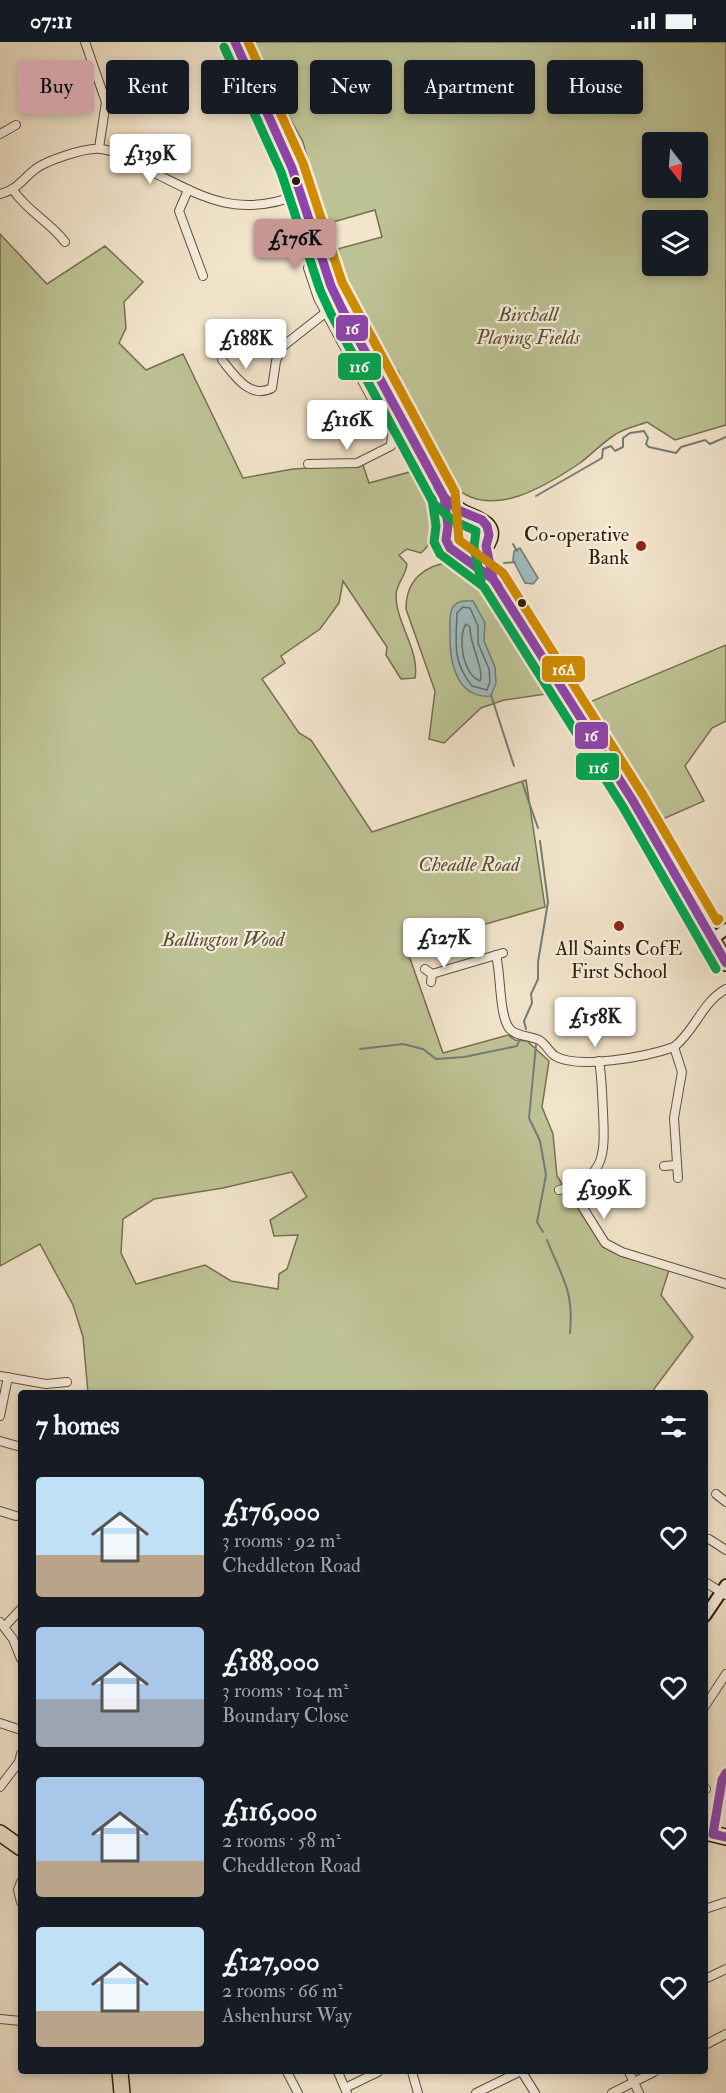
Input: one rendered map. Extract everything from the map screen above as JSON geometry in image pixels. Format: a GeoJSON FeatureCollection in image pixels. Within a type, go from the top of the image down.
{"type":"FeatureCollection","features":[{"type":"Feature","properties":{"kind":"highway"},"geometry":{"type":"LineString","coordinates":[[235,42],[280,138],[339,302],[399,432],[444,497],[466,514],[477,516],[484,523],[489,535],[486,546],[493,579]]}},
{"type":"Feature","properties":{"kind":"highway"},"geometry":{"type":"LineString","coordinates":[[444,497],[448,526],[447,543],[453,551],[464,556],[493,579],[633,801],[726,963]]}},
{"type":"Feature","properties":{"kind":"highway"},"geometry":{"type":"LineString","coordinates":[[448,526],[455,518],[466,514]]}},
{"type":"Feature","properties":{"kind":"highway"},"geometry":{"type":"LineString","coordinates":[[464,556],[476,555],[486,546]]}},
{"type":"Feature","properties":{"kind":"highway"},"geometry":{"type":"LineString","coordinates":[[0,1833],[18,1846]]}},
{"type":"Feature","properties":{"kind":"highway"},"geometry":{"type":"LineString","coordinates":[[708,1833],[726,1837]]}},
{"type":"Feature","properties":{"kind":"highway"},"geometry":{"type":"LineString","coordinates":[[120,2074],[122,2093]]}},
{"type":"Feature","properties":{"kind":"street"},"geometry":{"type":"LineString","coordinates":[[85,42],[106,102],[99,148]]}},
{"type":"Feature","properties":{"kind":"street"},"geometry":{"type":"LineString","coordinates":[[0,134],[15,125]]}},
{"type":"Feature","properties":{"kind":"street"},"geometry":{"type":"LineString","coordinates":[[0,194],[13,190],[34,170],[44,164],[99,148],[114,152],[188,190],[221,202],[255,206],[270,205],[302,194]]}},
{"type":"Feature","properties":{"kind":"street"},"geometry":{"type":"LineString","coordinates":[[13,190],[25,207],[51,226],[65,243]]}},
{"type":"Feature","properties":{"kind":"street"},"geometry":{"type":"LineString","coordinates":[[188,190],[179,211],[202,276]]}},
{"type":"Feature","properties":{"kind":"street"},"geometry":{"type":"LineString","coordinates":[[308,464],[357,463],[391,446],[399,432],[378,411],[326,313],[308,268],[321,254]]}},
{"type":"Feature","properties":{"kind":"street"},"geometry":{"type":"LineString","coordinates":[[222,360],[248,387],[262,392],[272,388],[276,361],[282,347],[339,302]]}},
{"type":"Feature","properties":{"kind":"street"},"geometry":{"type":"LineString","coordinates":[[713,939],[726,929]]}},
{"type":"Feature","properties":{"kind":"street"},"geometry":{"type":"LineString","coordinates":[[429,975],[500,954],[501,1002],[509,1027],[515,1033],[540,1040],[555,1056],[568,1060],[599,1061],[674,1047],[684,1039],[714,996],[726,989]]}},
{"type":"Feature","properties":{"kind":"street"},"geometry":{"type":"LineString","coordinates":[[674,1047],[682,1072],[675,1108],[678,1178]]}},
{"type":"Feature","properties":{"kind":"street"},"geometry":{"type":"LineString","coordinates":[[559,1190],[570,1187],[594,1174],[603,1157],[599,1061]]}},
{"type":"Feature","properties":{"kind":"street"},"geometry":{"type":"LineString","coordinates":[[664,1166],[677,1165]]}},
{"type":"Feature","properties":{"kind":"street"},"geometry":{"type":"LineString","coordinates":[[570,1187],[605,1243],[622,1252],[726,1284]]}},
{"type":"Feature","properties":{"kind":"street"},"geometry":{"type":"LineString","coordinates":[[57,1373],[58,1383]]}},
{"type":"Feature","properties":{"kind":"street"},"geometry":{"type":"LineString","coordinates":[[0,1416],[4,1377],[67,1382]]}},
{"type":"Feature","properties":{"kind":"street"},"geometry":{"type":"LineString","coordinates":[[0,1441],[18,1446]]}},
{"type":"Feature","properties":{"kind":"street"},"geometry":{"type":"LineString","coordinates":[[716,1494],[726,1503]]}},
{"type":"Feature","properties":{"kind":"street"},"geometry":{"type":"LineString","coordinates":[[709,1539],[726,1550]]}},
{"type":"Feature","properties":{"kind":"street"},"geometry":{"type":"LineString","coordinates":[[708,1583],[724,1591],[708,1612]]}},
{"type":"Feature","properties":{"kind":"street"},"geometry":{"type":"LineString","coordinates":[[18,1611],[2,1624],[18,1653]]}},
{"type":"Feature","properties":{"kind":"street"},"geometry":{"type":"LineString","coordinates":[[708,1701],[726,1674]]}},
{"type":"Feature","properties":{"kind":"street"},"geometry":{"type":"LineString","coordinates":[[0,1723],[18,1729]]}},
{"type":"Feature","properties":{"kind":"street"},"geometry":{"type":"LineString","coordinates":[[0,1787],[18,1763]]}},
{"type":"Feature","properties":{"kind":"street"},"geometry":{"type":"LineString","coordinates":[[708,1908],[726,1902]]}},
{"type":"Feature","properties":{"kind":"street"},"geometry":{"type":"LineString","coordinates":[[708,1978],[726,1969]]}},
{"type":"Feature","properties":{"kind":"street"},"geometry":{"type":"LineString","coordinates":[[0,2019],[18,2021]]}},
{"type":"Feature","properties":{"kind":"street"},"geometry":{"type":"LineString","coordinates":[[708,2043],[726,2034]]}},
{"type":"Feature","properties":{"kind":"street"},"geometry":{"type":"LineString","coordinates":[[288,2074],[298,2093]]}},
{"type":"Feature","properties":{"kind":"street"},"geometry":{"type":"LineString","coordinates":[[339,2074],[346,2090],[374,2074]]}},
{"type":"Feature","properties":{"kind":"street"},"geometry":{"type":"LineString","coordinates":[[413,2074],[418,2093]]}},
{"type":"Feature","properties":{"kind":"street"},"geometry":{"type":"LineString","coordinates":[[476,2093],[517,2074]]}},
{"type":"Feature","properties":{"kind":"street"},"geometry":{"type":"LineString","coordinates":[[522,2074],[535,2093]]}},
{"type":"Feature","properties":{"kind":"street"},"geometry":{"type":"LineString","coordinates":[[630,2074],[639,2093]]}},
{"type":"Feature","properties":{"kind":"street"},"geometry":{"type":"LineString","coordinates":[[612,2093],[650,2074]]}},
{"type":"Feature","properties":{"kind":"green space","name":"Birchall Playing Fields"},"geometry":{"type":"Polygon","coordinates":[[[248,42],[726,42],[726,425],[675,440],[647,422],[616,434],[580,463],[535,490],[501,500],[484,500],[468,496],[454,486],[398,388],[400,376],[398,371],[383,361],[355,305],[334,250],[382,237],[375,210],[326,224],[303,142],[288,114],[298,114],[298,60],[258,60],[248,42]]]}},
{"type":"Feature","properties":{"kind":"green space"},"geometry":{"type":"Polygon","coordinates":[[[0,234],[47,284],[105,246],[143,282],[124,302],[126,328],[119,343],[146,370],[183,354],[243,478],[293,469],[363,465],[369,483],[417,470],[433,502],[437,522],[436,532],[421,553],[407,549],[399,555],[407,564],[396,591],[397,606],[414,657],[415,678],[401,679],[386,655],[387,647],[343,581],[339,603],[320,629],[281,656],[285,663],[262,679],[299,733],[311,740],[372,832],[526,780],[545,907],[406,947],[443,1053],[508,1035],[515,1040],[527,1041],[549,1061],[542,1107],[553,1134],[557,1176],[603,1247],[624,1257],[669,1270],[661,1295],[693,1337],[653,1390],[88,1390],[83,1337],[73,1305],[40,1244],[0,1266],[0,234]],[[292,1172],[223,1188],[154,1199],[123,1219],[121,1253],[136,1284],[205,1265],[231,1281],[278,1289],[279,1274],[287,1269],[298,1235],[274,1236],[270,1220],[307,1197],[292,1172]]]}},
{"type":"Feature","properties":{"kind":"green space"},"geometry":{"type":"Polygon","coordinates":[[[452,562],[473,574],[553,693],[504,700],[481,708],[444,743],[429,739],[435,691],[406,609],[409,590],[418,576],[433,567],[452,562]]]}},
{"type":"Feature","properties":{"kind":"green space"},"geometry":{"type":"Polygon","coordinates":[[[726,645],[726,721],[712,728],[685,766],[704,801],[656,822],[585,704],[726,645]]]}},
{"type":"Feature","properties":{"kind":"water"},"geometry":{"type":"Polygon","coordinates":[[[520,548],[538,578],[533,584],[525,583],[513,560],[514,551],[520,548]]]}},
{"type":"Feature","properties":{"kind":"water"},"geometry":{"type":"Polygon","coordinates":[[[463,601],[473,601],[485,623],[484,641],[495,667],[496,683],[491,696],[469,691],[462,684],[453,665],[450,614],[455,605],[463,601]]]}},
{"type":"Feature","properties":{"kind":"waterway"},"geometry":{"type":"LineString","coordinates":[[536,496],[602,458],[603,449],[611,446],[615,451],[623,447],[623,438],[630,433],[644,431],[648,438],[646,444],[649,447],[676,453],[681,447],[705,440],[710,444],[726,437]]}},
{"type":"Feature","properties":{"kind":"waterway"},"geometry":{"type":"LineString","coordinates":[[513,544],[517,551]]}},
{"type":"Feature","properties":{"kind":"waterway"},"geometry":{"type":"LineString","coordinates":[[504,563],[515,562]]}},
{"type":"Feature","properties":{"kind":"waterway"},"geometry":{"type":"LineString","coordinates":[[491,695],[514,766]]}},
{"type":"Feature","properties":{"kind":"waterway"},"geometry":{"type":"LineString","coordinates":[[522,782],[538,828]]}},
{"type":"Feature","properties":{"kind":"waterway"},"geometry":{"type":"LineString","coordinates":[[526,1029],[524,1021],[532,1003],[531,994],[538,979],[538,962],[548,902],[540,841]]}},
{"type":"Feature","properties":{"kind":"waterway"},"geometry":{"type":"LineString","coordinates":[[360,1049],[403,1044],[423,1049],[436,1059],[464,1057],[517,1046],[519,1041]]}},
{"type":"Feature","properties":{"kind":"waterway"},"geometry":{"type":"LineString","coordinates":[[536,1045],[529,1118],[540,1141],[546,1175],[537,1222],[543,1232]]}},
{"type":"Feature","properties":{"kind":"waterway"},"geometry":{"type":"LineString","coordinates":[[547,1240],[566,1285],[570,1306],[570,1333]]}},
{"type":"Feature","properties":{"kind":"transit line","name":"16"},"geometry":{"type":"LineString","coordinates":[[235,42],[292,168],[331,286],[342,309],[444,497],[458,510],[482,520],[487,526],[489,535],[486,546],[493,579],[633,801],[726,963]]}},
{"type":"Feature","properties":{"kind":"transit line","name":"16A"},"geometry":{"type":"LineString","coordinates":[[248,42],[303,163],[342,282],[455,492],[459,540],[503,573],[643,795],[717,921],[719,919]]}},
{"type":"Feature","properties":{"kind":"transit line","name":"116"},"geometry":{"type":"LineString","coordinates":[[224,47],[281,172],[320,290],[331,314],[434,504],[452,520],[476,531],[474,547],[481,581]]}},
{"type":"Feature","properties":{"kind":"transit line","name":"16"},"geometry":{"type":"LineString","coordinates":[[438,487],[444,497],[448,526],[446,540],[450,548],[493,579],[498,586]]}},
{"type":"Feature","properties":{"kind":"transit line","name":"116"},"geometry":{"type":"LineString","coordinates":[[432,499],[436,526],[434,542],[440,554],[484,587],[623,807],[716,969]]}},
{"type":"Feature","properties":{"kind":"transit line","name":"16"},"geometry":{"type":"LineString","coordinates":[[726,1773],[722,1780],[713,1834],[726,1837]]}},
{"type":"Feature","properties":{"kind":"place","name":"Co-operative Bank"},"geometry":{"type":"Point","coordinates":[641,546]}},
{"type":"Feature","properties":{"kind":"place","name":"All Saints CofE First School"},"geometry":{"type":"Point","coordinates":[619,926]}},
{"type":"Feature","properties":{"kind":"park label","name":"Cheadle Road"},"geometry":{"type":"Point","coordinates":[469,864]}},
{"type":"Feature","properties":{"kind":"park label","name":"Ballington Wood"},"geometry":{"type":"Point","coordinates":[223,939]}}]}
